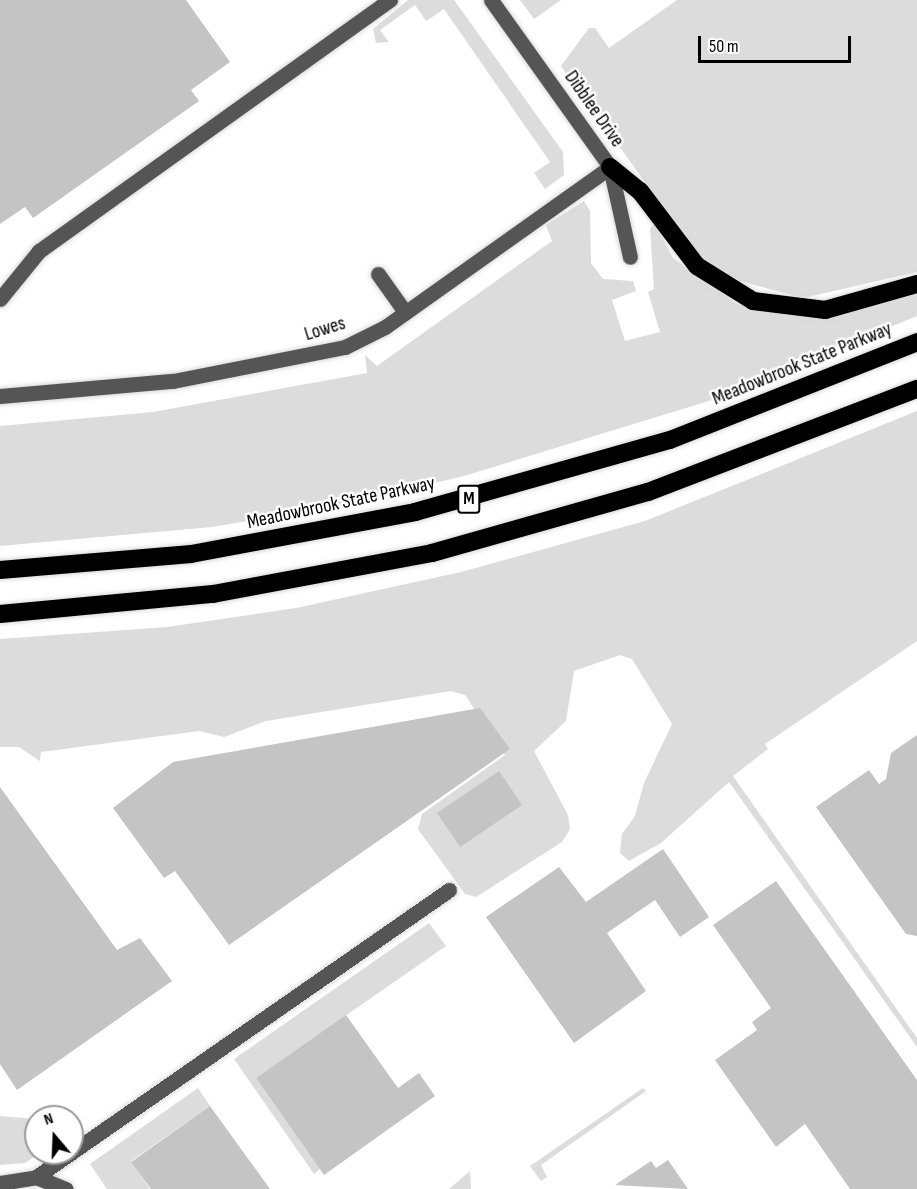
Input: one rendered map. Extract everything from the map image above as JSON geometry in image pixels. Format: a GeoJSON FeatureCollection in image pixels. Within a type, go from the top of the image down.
{"type":"FeatureCollection","features":[{"type":"Feature","properties":{"kind":"highway"},"geometry":{"type":"LineString","coordinates":[[610,167],[640,191],[696,266],[753,301],[825,310],[917,284]]}},
{"type":"Feature","properties":{"kind":"highway","name":"Meadowbrook State Parkway"},"geometry":{"type":"LineString","coordinates":[[0,570],[191,554],[415,512],[670,440],[917,342]]}},
{"type":"Feature","properties":{"kind":"highway","name":"M"},"geometry":{"type":"LineString","coordinates":[[0,614],[213,594],[432,553],[648,492],[917,389]]}},
{"type":"Feature","properties":{"kind":"street"},"geometry":{"type":"LineString","coordinates":[[0,299],[39,251],[390,0]]}},
{"type":"Feature","properties":{"kind":"street","name":"Dibblee Drive"},"geometry":{"type":"LineString","coordinates":[[491,0],[610,167],[630,257]]}},
{"type":"Feature","properties":{"kind":"street","name":"Lowes"},"geometry":{"type":"LineString","coordinates":[[0,396],[162,382],[300,358],[345,347],[405,312],[610,167]]}},
{"type":"Feature","properties":{"kind":"street"},"geometry":{"type":"LineString","coordinates":[[378,274],[405,312]]}},
{"type":"Feature","properties":{"kind":"street"},"geometry":{"type":"LineString","coordinates":[[0,1183],[36,1177],[449,890]]}},
{"type":"Feature","properties":{"kind":"street"},"geometry":{"type":"LineString","coordinates":[[36,1177],[66,1189]]}},
{"type":"Feature","properties":{"kind":"shaded area"},"geometry":{"type":"Polygon","coordinates":[[[408,0],[454,0],[563,152],[564,175],[545,189],[534,173],[550,162],[444,9],[426,21],[415,5],[380,30],[389,42],[376,43],[373,29],[408,0]]]}},
{"type":"Feature","properties":{"kind":"shaded area"},"geometry":{"type":"Polygon","coordinates":[[[520,0],[561,0],[534,19],[520,0]]]}},
{"type":"Feature","properties":{"kind":"shaded area"},"geometry":{"type":"Polygon","coordinates":[[[677,0],[917,0],[917,272],[803,298],[729,278],[697,254],[561,66],[589,28],[595,28],[609,48],[677,0]]]}},
{"type":"Feature","properties":{"kind":"shaded area"},"geometry":{"type":"Polygon","coordinates":[[[584,201],[590,211],[591,263],[603,279],[633,281],[636,291],[612,300],[625,341],[660,332],[648,292],[654,289],[650,228],[655,223],[673,258],[737,304],[810,318],[845,314],[917,291],[917,316],[712,400],[464,476],[336,506],[212,527],[0,546],[0,426],[153,412],[367,373],[365,355],[377,366],[552,241],[546,225],[584,201]]]}},
{"type":"Feature","properties":{"kind":"shaded area"},"geometry":{"type":"Polygon","coordinates":[[[917,411],[917,641],[765,744],[768,749],[733,776],[917,1038],[917,1047],[729,782],[661,843],[629,861],[620,853],[622,834],[635,816],[644,783],[672,724],[632,659],[620,655],[574,671],[566,721],[534,751],[568,815],[570,829],[562,842],[476,897],[465,894],[418,829],[422,814],[505,755],[465,695],[451,691],[266,721],[224,737],[199,731],[41,752],[40,761],[19,747],[0,747],[0,639],[167,627],[296,608],[461,572],[645,521],[917,411]]]}},
{"type":"Feature","properties":{"kind":"shaded area"},"geometry":{"type":"Polygon","coordinates":[[[429,923],[446,946],[256,1078],[320,1169],[314,1174],[234,1059],[429,923]]]}},
{"type":"Feature","properties":{"kind":"shaded area"},"geometry":{"type":"Polygon","coordinates":[[[198,1088],[210,1106],[131,1161],[150,1189],[107,1189],[90,1164],[198,1088]]]}},
{"type":"Feature","properties":{"kind":"shaded area"},"geometry":{"type":"Polygon","coordinates":[[[643,1088],[646,1091],[541,1165],[547,1177],[541,1181],[530,1166],[643,1088]]]}},
{"type":"Feature","properties":{"kind":"shaded area"},"geometry":{"type":"Polygon","coordinates":[[[0,1116],[24,1118],[24,1163],[0,1165],[0,1116]]]}},
{"type":"Feature","properties":{"kind":"shaded area"},"geometry":{"type":"Polygon","coordinates":[[[470,1171],[471,1189],[449,1189],[470,1171]]]}},
{"type":"Feature","properties":{"kind":"building"},"geometry":{"type":"Polygon","coordinates":[[[0,0],[186,0],[230,62],[191,90],[199,101],[33,218],[25,207],[0,224],[0,0]]]}},
{"type":"Feature","properties":{"kind":"building"},"geometry":{"type":"Polygon","coordinates":[[[480,708],[510,749],[229,945],[175,871],[164,878],[113,808],[173,762],[480,708]]]}},
{"type":"Feature","properties":{"kind":"building"},"geometry":{"type":"Polygon","coordinates":[[[917,735],[917,936],[906,934],[816,807],[869,770],[879,784],[886,779],[891,753],[917,735]]]}},
{"type":"Feature","properties":{"kind":"building"},"geometry":{"type":"Polygon","coordinates":[[[499,771],[522,805],[460,847],[437,813],[499,771]]]}},
{"type":"Feature","properties":{"kind":"building"},"geometry":{"type":"Polygon","coordinates":[[[0,787],[117,950],[140,938],[172,981],[17,1090],[0,1064],[0,787]]]}},
{"type":"Feature","properties":{"kind":"building"},"geometry":{"type":"Polygon","coordinates":[[[663,849],[709,917],[680,937],[655,900],[607,933],[646,991],[574,1043],[486,917],[559,867],[586,902],[663,849]]]}},
{"type":"Feature","properties":{"kind":"building"},"geometry":{"type":"Polygon","coordinates":[[[776,881],[917,1080],[917,1189],[850,1189],[805,1124],[776,1147],[715,1060],[757,1030],[752,1022],[771,1008],[713,925],[776,881]]]}},
{"type":"Feature","properties":{"kind":"building"},"geometry":{"type":"Polygon","coordinates":[[[346,1015],[398,1088],[419,1073],[435,1096],[324,1175],[256,1078],[346,1015]]]}},
{"type":"Feature","properties":{"kind":"building"},"geometry":{"type":"Polygon","coordinates":[[[210,1106],[270,1189],[151,1189],[131,1162],[210,1106]]]}},
{"type":"Feature","properties":{"kind":"building"},"geometry":{"type":"Polygon","coordinates":[[[668,1160],[688,1189],[615,1185],[651,1161],[656,1168],[668,1160]]]}}]}
